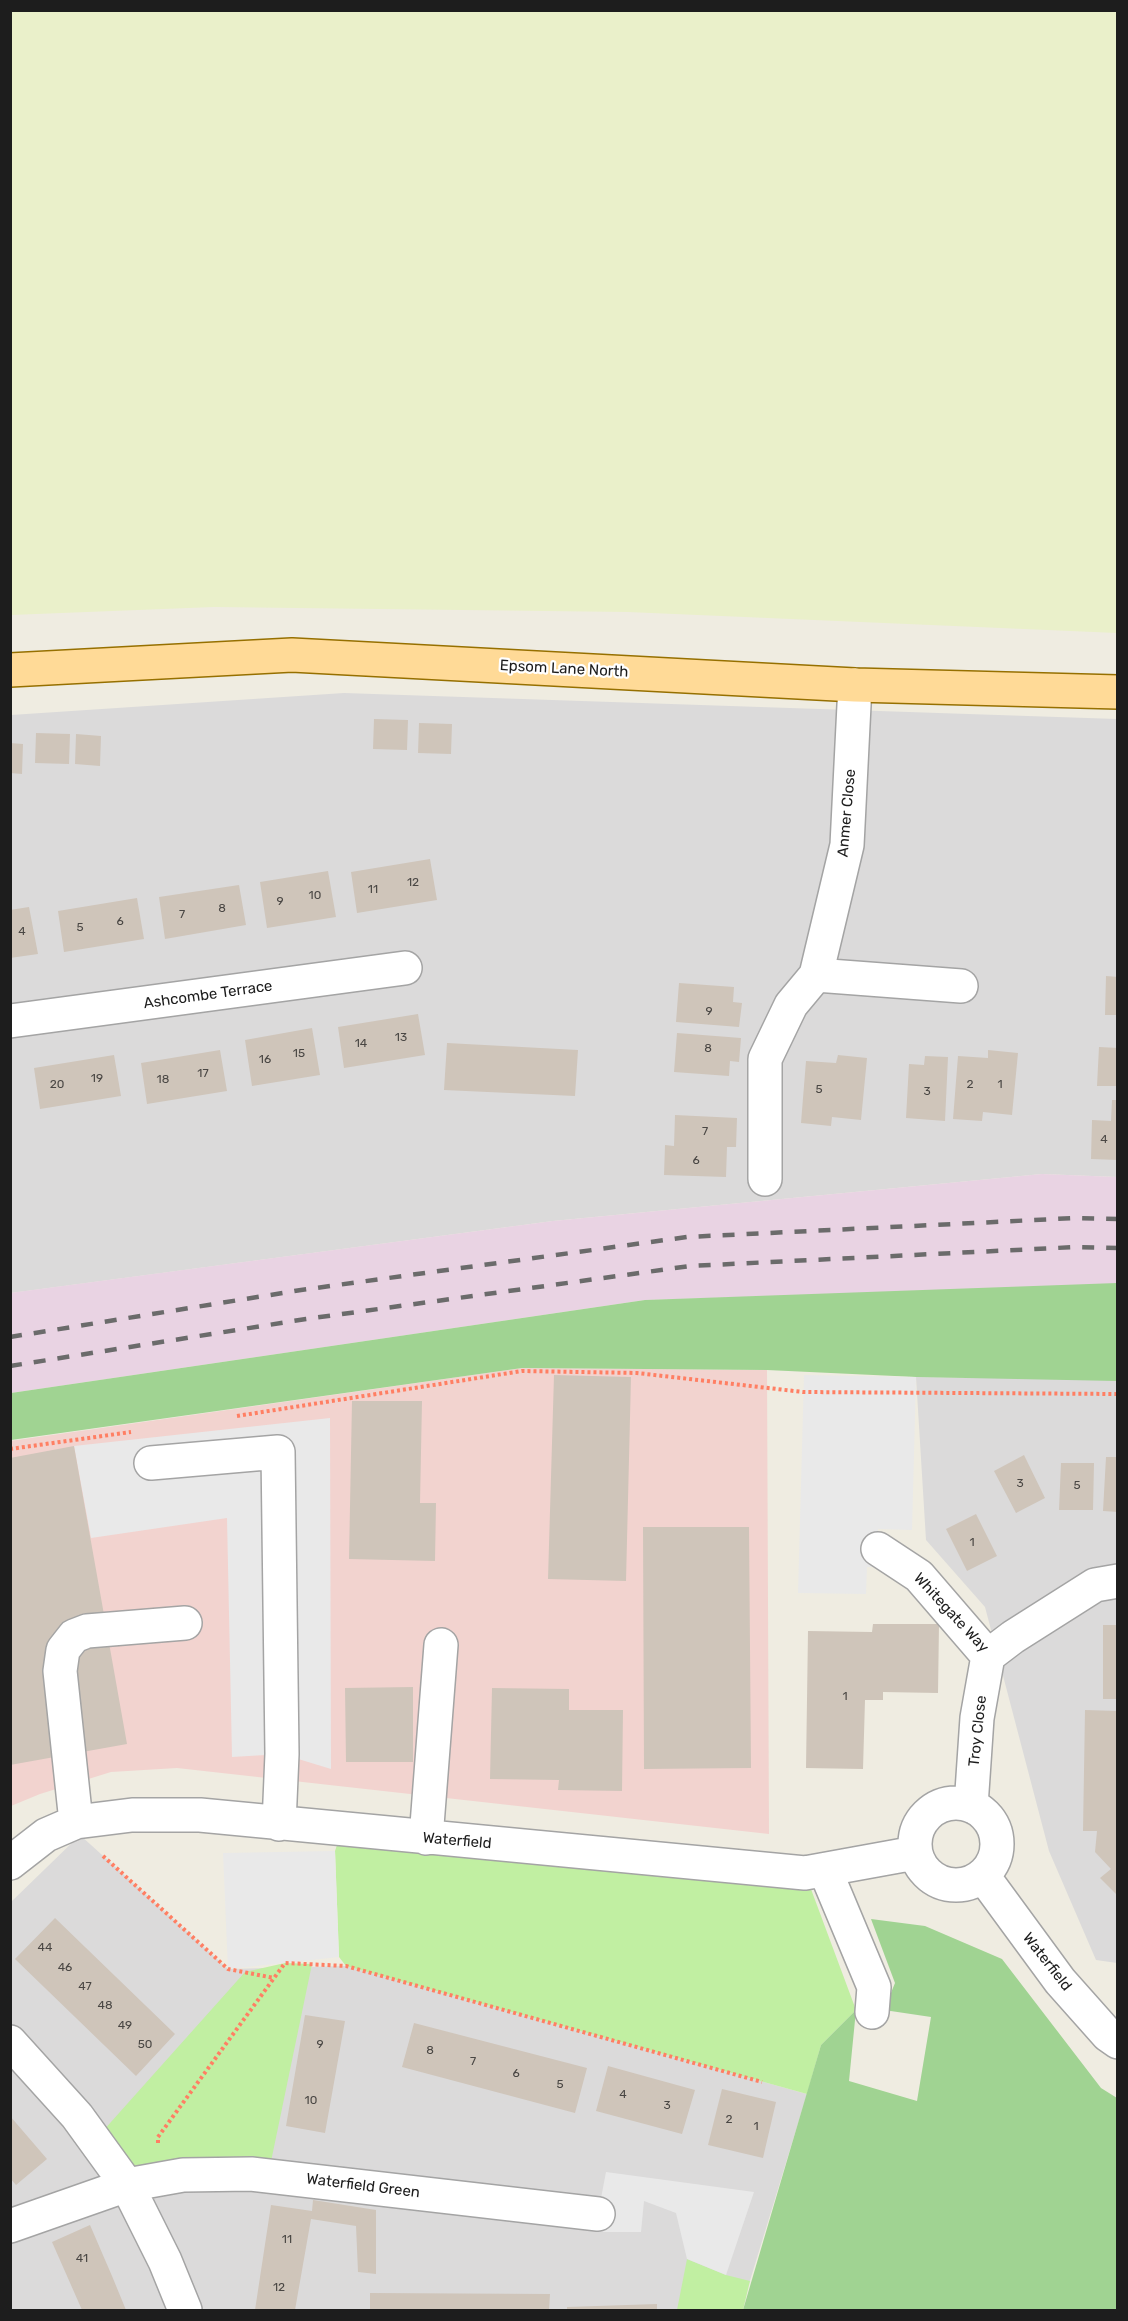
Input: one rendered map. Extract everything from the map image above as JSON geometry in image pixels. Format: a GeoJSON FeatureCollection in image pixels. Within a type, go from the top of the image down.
{"type":"FeatureCollection","features":[{"type":"Feature","properties":{"kind":"main road","name":"Epsom Lane North"},"geometry":{"type":"LineString","coordinates":[[10,670],[292,655],[855,684],[1118,692]]}},
{"type":"Feature","properties":{"kind":"street","name":"Anmer Close"},"geometry":{"type":"LineString","coordinates":[[765,1179],[765,1059],[791,1005],[816,975],[847,845],[855,684]]}},
{"type":"Feature","properties":{"kind":"street","name":"Ashcombe Terrace"},"geometry":{"type":"LineString","coordinates":[[10,1021],[405,968]]}},
{"type":"Feature","properties":{"kind":"street"},"geometry":{"type":"LineString","coordinates":[[816,975],[961,986]]}},
{"type":"Feature","properties":{"kind":"street"},"geometry":{"type":"LineString","coordinates":[[151,1463],[278,1452],[282,1754],[279,1824]]}},
{"type":"Feature","properties":{"kind":"street","name":"Whitegate Way"},"geometry":{"type":"LineString","coordinates":[[878,1549],[919,1576],[988,1656],[1013,1637],[1095,1585],[1118,1581]]}},
{"type":"Feature","properties":{"kind":"street"},"geometry":{"type":"LineString","coordinates":[[76,1822],[60,1671],[63,1650],[74,1636],[87,1631],[185,1623]]}},
{"type":"Feature","properties":{"kind":"street"},"geometry":{"type":"LineString","coordinates":[[426,1838],[441,1645]]}},
{"type":"Feature","properties":{"kind":"street","name":"Troy Close"},"geometry":{"type":"LineString","coordinates":[[971,1806],[977,1719],[988,1656]]}},
{"type":"Feature","properties":{"kind":"street"},"geometry":{"type":"LineString","coordinates":[[959,1803],[971,1806],[987,1819],[996,1838],[996,1852],[991,1866],[982,1876],[970,1883],[956,1886],[942,1884],[930,1877],[921,1866],[915,1853],[916,1834],[924,1817],[934,1809],[946,1804],[959,1803]]}},
{"type":"Feature","properties":{"kind":"street","name":"Waterfield"},"geometry":{"type":"LineString","coordinates":[[10,1863],[46,1835],[76,1822],[132,1815],[200,1815],[805,1873],[915,1853]]}},
{"type":"Feature","properties":{"kind":"street"},"geometry":{"type":"LineString","coordinates":[[825,1870],[874,1987],[872,2012]]}},
{"type":"Feature","properties":{"kind":"street","name":"Waterfield"},"geometry":{"type":"LineString","coordinates":[[982,1876],[1060,1981],[1108,2036],[1118,2042]]}},
{"type":"Feature","properties":{"kind":"street"},"geometry":{"type":"LineString","coordinates":[[10,2042],[76,2116],[127,2185],[165,2262],[185,2310]]}},
{"type":"Feature","properties":{"kind":"street","name":"Waterfield Green"},"geometry":{"type":"LineString","coordinates":[[10,2226],[127,2185],[183,2175],[251,2174],[598,2214]]}},
{"type":"Feature","properties":{"kind":"path"},"geometry":{"type":"LineString","coordinates":[[236,1416],[522,1371],[637,1373],[803,1392],[1118,1394]]}},
{"type":"Feature","properties":{"kind":"path"},"geometry":{"type":"LineString","coordinates":[[10,1449],[141,1430]]}},
{"type":"Feature","properties":{"kind":"path"},"geometry":{"type":"LineString","coordinates":[[98,1851],[228,1969],[274,1978]]}},
{"type":"Feature","properties":{"kind":"path"},"geometry":{"type":"LineString","coordinates":[[159,2180],[158,2137],[285,1963],[346,1966],[762,2082]]}},
{"type":"Feature","properties":{"kind":"shaded area"},"geometry":{"type":"Polygon","coordinates":[[[344,693],[1117,719],[1117,1177],[1042,1174],[553,1221],[11,1293],[11,715],[344,693]]]}},
{"type":"Feature","properties":{"kind":"shaded area"},"geometry":{"type":"Polygon","coordinates":[[[1042,1174],[1117,1177],[1117,1286],[645,1300],[11,1393],[10,1293],[553,1221],[1042,1174]]]}},
{"type":"Feature","properties":{"kind":"shaded area"},"geometry":{"type":"Polygon","coordinates":[[[522,1368],[767,1370],[769,1834],[177,1768],[111,1772],[40,1794],[11,1806],[10,1441],[522,1368]]]}},
{"type":"Feature","properties":{"kind":"shaded area"},"geometry":{"type":"Polygon","coordinates":[[[804,1375],[916,1377],[912,1530],[878,1529],[877,1567],[867,1567],[866,1594],[798,1593],[804,1375]]]}},
{"type":"Feature","properties":{"kind":"shaded area"},"geometry":{"type":"Polygon","coordinates":[[[916,1377],[1117,1379],[1117,1963],[1096,1960],[1049,1851],[985,1607],[926,1540],[916,1377]]]}},
{"type":"Feature","properties":{"kind":"shaded area"},"geometry":{"type":"Polygon","coordinates":[[[330,1418],[331,1769],[282,1754],[232,1757],[227,1518],[91,1538],[74,1446],[330,1418]]]}},
{"type":"Feature","properties":{"kind":"shaded area"},"geometry":{"type":"Polygon","coordinates":[[[80,1835],[228,1969],[346,1966],[807,2094],[741,2310],[11,2310],[11,1902],[80,1835]]]}},
{"type":"Feature","properties":{"kind":"shaded area"},"geometry":{"type":"Polygon","coordinates":[[[335,1851],[339,1957],[228,1969],[223,1853],[335,1851]]]}},
{"type":"Feature","properties":{"kind":"shaded area"},"geometry":{"type":"Polygon","coordinates":[[[606,2172],[754,2192],[726,2275],[687,2259],[676,2213],[644,2201],[641,2232],[598,2232],[598,2214],[606,2172]]]}},
{"type":"Feature","properties":{"kind":"green space"},"geometry":{"type":"Polygon","coordinates":[[[10,11],[1117,11],[1117,633],[628,612],[214,607],[11,615],[10,11]]]}},
{"type":"Feature","properties":{"kind":"green space"},"geometry":{"type":"Polygon","coordinates":[[[1117,1283],[1117,1381],[916,1377],[767,1370],[522,1368],[11,1440],[11,1393],[645,1300],[1117,1283]]]}},
{"type":"Feature","properties":{"kind":"green space"},"geometry":{"type":"Polygon","coordinates":[[[342,1830],[805,1873],[856,2010],[821,2045],[807,2094],[346,1966],[339,1957],[335,1851],[342,1830]]]}},
{"type":"Feature","properties":{"kind":"green space"},"geometry":{"type":"Polygon","coordinates":[[[871,1919],[925,1926],[1002,1959],[1101,2088],[1117,2098],[1117,2310],[743,2310],[821,2045],[856,2010],[849,2081],[917,2101],[931,2017],[884,2010],[895,1983],[871,1919]]]}},
{"type":"Feature","properties":{"kind":"green space"},"geometry":{"type":"Polygon","coordinates":[[[285,1963],[312,1964],[268,2176],[127,2185],[94,2141],[245,1972],[285,1963]]]}},
{"type":"Feature","properties":{"kind":"green space"},"geometry":{"type":"Polygon","coordinates":[[[687,2259],[726,2275],[750,2281],[743,2310],[677,2310],[687,2259]]]}},
{"type":"Feature","properties":{"kind":"building"},"geometry":{"type":"Polygon","coordinates":[[[374,719],[408,720],[407,750],[373,749],[374,719]]]}},
{"type":"Feature","properties":{"kind":"building"},"geometry":{"type":"Polygon","coordinates":[[[419,723],[452,724],[451,754],[418,753],[419,723]]]}},
{"type":"Feature","properties":{"kind":"building"},"geometry":{"type":"Polygon","coordinates":[[[36,733],[70,734],[69,764],[35,763],[36,733]]]}},
{"type":"Feature","properties":{"kind":"building"},"geometry":{"type":"Polygon","coordinates":[[[76,734],[101,736],[100,766],[75,764],[76,734]]]}},
{"type":"Feature","properties":{"kind":"building"},"geometry":{"type":"Polygon","coordinates":[[[10,743],[23,744],[22,774],[10,773],[10,743]]]}},
{"type":"Feature","properties":{"kind":"building"},"geometry":{"type":"Polygon","coordinates":[[[430,859],[437,900],[357,913],[351,872],[430,859]]]}},
{"type":"Feature","properties":{"kind":"building"},"geometry":{"type":"Polygon","coordinates":[[[328,871],[336,917],[267,928],[260,882],[328,871]]]}},
{"type":"Feature","properties":{"kind":"building"},"geometry":{"type":"Polygon","coordinates":[[[239,885],[246,925],[165,939],[159,897],[239,885]]]}},
{"type":"Feature","properties":{"kind":"building"},"geometry":{"type":"Polygon","coordinates":[[[137,898],[144,939],[64,952],[58,911],[137,898]]]}},
{"type":"Feature","properties":{"kind":"building"},"geometry":{"type":"Polygon","coordinates":[[[29,907],[38,954],[10,958],[10,910],[29,907]]]}},
{"type":"Feature","properties":{"kind":"building"},"geometry":{"type":"Polygon","coordinates":[[[1106,976],[1118,977],[1118,1015],[1105,1015],[1106,976]]]}},
{"type":"Feature","properties":{"kind":"building"},"geometry":{"type":"Polygon","coordinates":[[[679,983],[734,987],[733,1002],[742,1003],[739,1027],[676,1022],[679,983]]]}},
{"type":"Feature","properties":{"kind":"building"},"geometry":{"type":"Polygon","coordinates":[[[418,1014],[425,1055],[344,1068],[338,1027],[418,1014]]]}},
{"type":"Feature","properties":{"kind":"building"},"geometry":{"type":"Polygon","coordinates":[[[312,1028],[320,1075],[252,1086],[245,1040],[312,1028]]]}},
{"type":"Feature","properties":{"kind":"building"},"geometry":{"type":"Polygon","coordinates":[[[677,1033],[741,1038],[739,1062],[730,1061],[729,1076],[674,1072],[677,1033]]]}},
{"type":"Feature","properties":{"kind":"building"},"geometry":{"type":"Polygon","coordinates":[[[447,1043],[578,1050],[575,1096],[444,1090],[447,1043]]]}},
{"type":"Feature","properties":{"kind":"building"},"geometry":{"type":"Polygon","coordinates":[[[1099,1047],[1118,1048],[1118,1086],[1097,1086],[1099,1047]]]}},
{"type":"Feature","properties":{"kind":"building"},"geometry":{"type":"Polygon","coordinates":[[[220,1050],[227,1091],[147,1104],[141,1063],[220,1050]]]}},
{"type":"Feature","properties":{"kind":"building"},"geometry":{"type":"Polygon","coordinates":[[[988,1050],[1018,1053],[1012,1115],[983,1112],[982,1121],[953,1119],[958,1056],[988,1058],[988,1050]]]}},
{"type":"Feature","properties":{"kind":"building"},"geometry":{"type":"Polygon","coordinates":[[[114,1055],[121,1096],[40,1109],[34,1068],[114,1055]]]}},
{"type":"Feature","properties":{"kind":"building"},"geometry":{"type":"Polygon","coordinates":[[[838,1055],[867,1058],[861,1120],[832,1117],[831,1126],[801,1123],[806,1061],[836,1063],[838,1055]]]}},
{"type":"Feature","properties":{"kind":"building"},"geometry":{"type":"Polygon","coordinates":[[[925,1056],[948,1057],[945,1121],[906,1118],[909,1064],[924,1065],[925,1056]]]}},
{"type":"Feature","properties":{"kind":"building"},"geometry":{"type":"Polygon","coordinates":[[[1112,1100],[1118,1100],[1118,1160],[1091,1159],[1092,1120],[1111,1121],[1112,1100]]]}},
{"type":"Feature","properties":{"kind":"building"},"geometry":{"type":"Polygon","coordinates":[[[675,1115],[737,1118],[736,1147],[727,1147],[726,1177],[664,1175],[665,1145],[674,1146],[675,1115]]]}},
{"type":"Feature","properties":{"kind":"building"},"geometry":{"type":"Polygon","coordinates":[[[554,1375],[631,1377],[626,1581],[548,1579],[554,1375]]]}},
{"type":"Feature","properties":{"kind":"building"},"geometry":{"type":"Polygon","coordinates":[[[352,1401],[422,1401],[420,1503],[436,1503],[435,1561],[349,1559],[352,1401]]]}},
{"type":"Feature","properties":{"kind":"building"},"geometry":{"type":"Polygon","coordinates":[[[74,1446],[127,1744],[10,1765],[10,1458],[74,1446]]]}},
{"type":"Feature","properties":{"kind":"building"},"geometry":{"type":"Polygon","coordinates":[[[1024,1455],[1045,1498],[1016,1513],[994,1471],[1024,1455]]]}},
{"type":"Feature","properties":{"kind":"building"},"geometry":{"type":"Polygon","coordinates":[[[1106,1457],[1118,1457],[1118,1512],[1103,1511],[1106,1457]]]}},
{"type":"Feature","properties":{"kind":"building"},"geometry":{"type":"Polygon","coordinates":[[[1061,1463],[1094,1463],[1093,1510],[1059,1510],[1061,1463]]]}},
{"type":"Feature","properties":{"kind":"building"},"geometry":{"type":"Polygon","coordinates":[[[976,1514],[997,1556],[967,1571],[946,1529],[976,1514]]]}},
{"type":"Feature","properties":{"kind":"building"},"geometry":{"type":"Polygon","coordinates":[[[643,1527],[749,1527],[751,1768],[644,1769],[643,1527]]]}},
{"type":"Feature","properties":{"kind":"building"},"geometry":{"type":"Polygon","coordinates":[[[873,1624],[939,1624],[938,1693],[883,1692],[883,1700],[865,1700],[863,1769],[806,1768],[808,1631],[872,1632],[873,1624]]]}},
{"type":"Feature","properties":{"kind":"building"},"geometry":{"type":"Polygon","coordinates":[[[1103,1625],[1118,1625],[1118,1699],[1103,1699],[1103,1625]]]}},
{"type":"Feature","properties":{"kind":"building"},"geometry":{"type":"Polygon","coordinates":[[[413,1687],[413,1762],[346,1762],[345,1688],[413,1687]]]}},
{"type":"Feature","properties":{"kind":"building"},"geometry":{"type":"Polygon","coordinates":[[[492,1688],[569,1689],[569,1710],[623,1710],[622,1791],[558,1790],[559,1780],[490,1779],[492,1688]]]}},
{"type":"Feature","properties":{"kind":"building"},"geometry":{"type":"Polygon","coordinates":[[[1085,1710],[1118,1711],[1118,1896],[1100,1878],[1111,1869],[1095,1852],[1097,1831],[1083,1831],[1085,1710]]]}},
{"type":"Feature","properties":{"kind":"building"},"geometry":{"type":"Polygon","coordinates":[[[55,1918],[175,2034],[136,2076],[15,1959],[55,1918]]]}},
{"type":"Feature","properties":{"kind":"building"},"geometry":{"type":"Polygon","coordinates":[[[305,2015],[345,2021],[325,2133],[286,2126],[305,2015]]]}},
{"type":"Feature","properties":{"kind":"building"},"geometry":{"type":"Polygon","coordinates":[[[414,2023],[587,2068],[575,2113],[402,2067],[414,2023]]]}},
{"type":"Feature","properties":{"kind":"building"},"geometry":{"type":"Polygon","coordinates":[[[608,2066],[695,2090],[682,2134],[596,2111],[608,2066]]]}},
{"type":"Feature","properties":{"kind":"building"},"geometry":{"type":"Polygon","coordinates":[[[722,2089],[776,2102],[763,2158],[708,2145],[722,2089]]]}},
{"type":"Feature","properties":{"kind":"building"},"geometry":{"type":"Polygon","coordinates":[[[10,2116],[47,2159],[16,2185],[10,2178],[10,2116]]]}},
{"type":"Feature","properties":{"kind":"building"},"geometry":{"type":"Polygon","coordinates":[[[313,2200],[376,2210],[376,2274],[358,2272],[356,2226],[311,2219],[295,2310],[255,2310],[271,2205],[312,2211],[313,2200]]]}},
{"type":"Feature","properties":{"kind":"building"},"geometry":{"type":"Polygon","coordinates":[[[90,2225],[126,2310],[82,2310],[52,2242],[90,2225]]]}},
{"type":"Feature","properties":{"kind":"building"},"geometry":{"type":"Polygon","coordinates":[[[370,2293],[550,2294],[549,2310],[370,2310],[370,2293]]]}},
{"type":"Feature","properties":{"kind":"building"},"geometry":{"type":"Polygon","coordinates":[[[657,2304],[657,2310],[567,2310],[567,2307],[657,2304]]]}},
{"type":"Feature","properties":{"kind":"railway"},"geometry":{"type":"LineString","coordinates":[[10,1337],[301,1290],[687,1237],[1076,1218],[1118,1219]]}},
{"type":"Feature","properties":{"kind":"railway"},"geometry":{"type":"LineString","coordinates":[[10,1366],[306,1319],[690,1266],[1076,1247],[1118,1248]]}}]}
